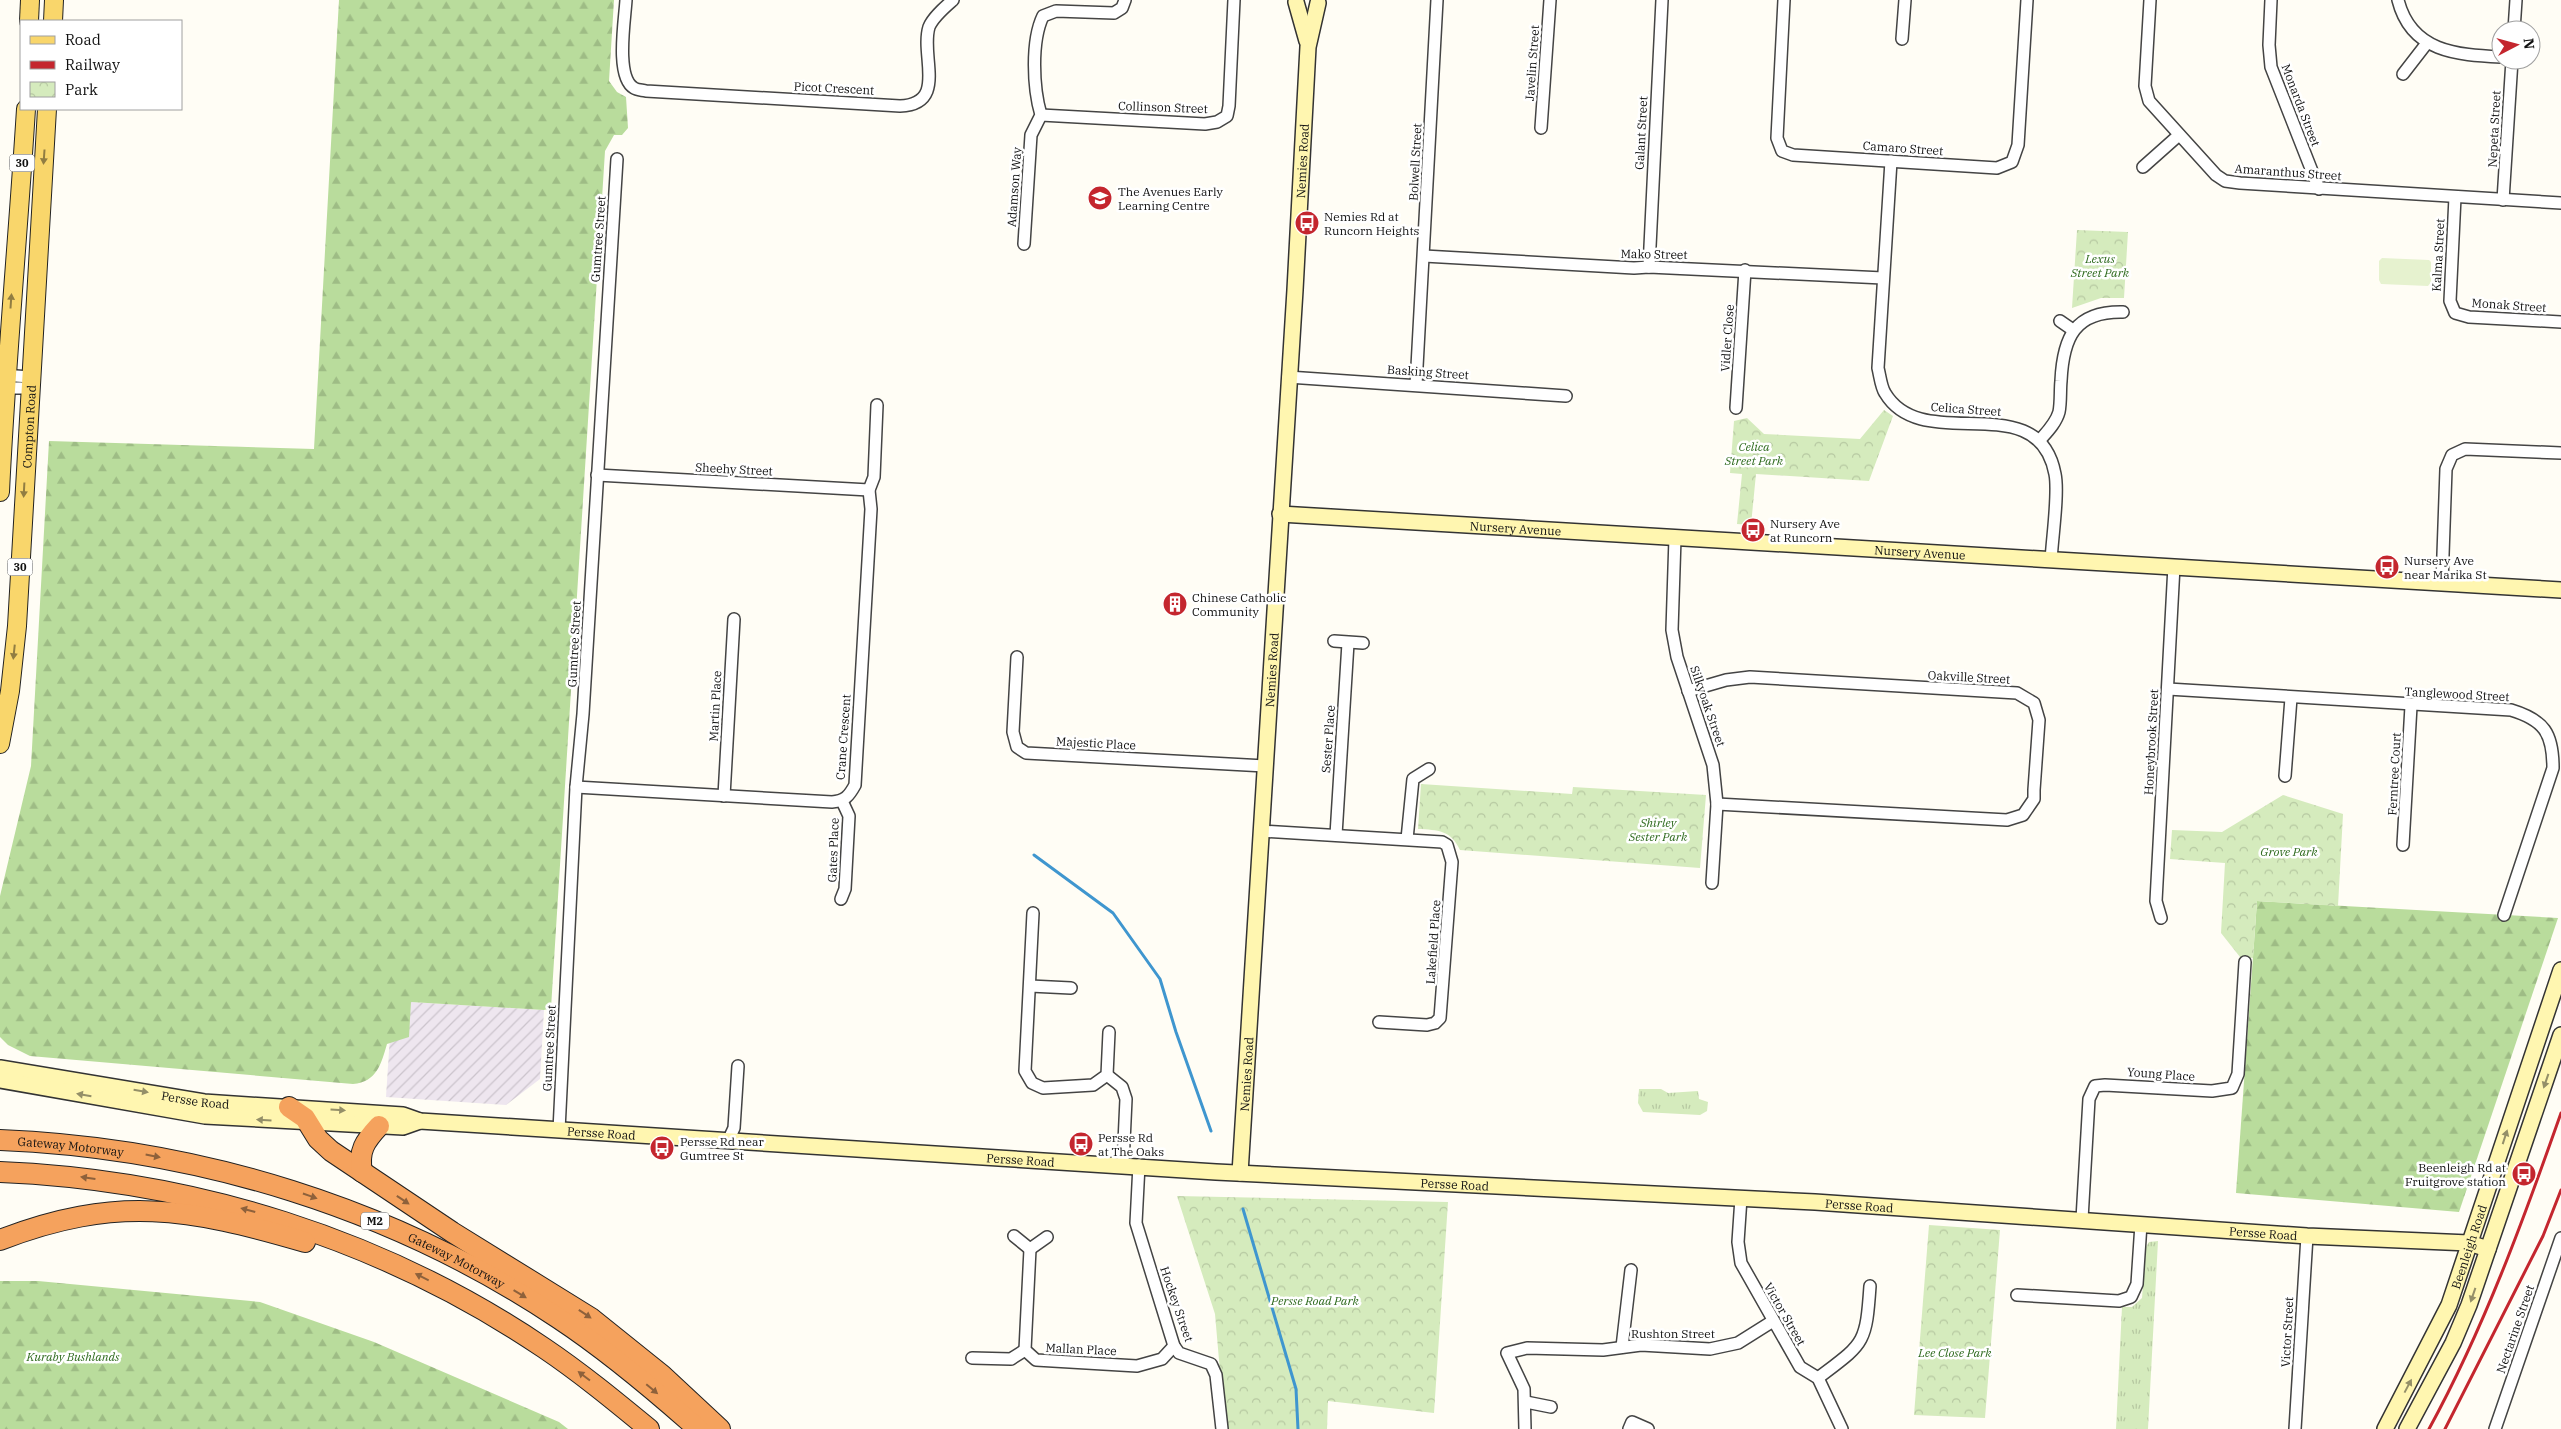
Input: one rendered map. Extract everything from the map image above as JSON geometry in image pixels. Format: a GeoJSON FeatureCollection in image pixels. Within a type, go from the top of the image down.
{"type":"FeatureCollection","features":[{"type":"Feature","properties":{"kind":"highway"},"geometry":{"type":"LineString","coordinates":[[290,1107],[309,1123],[323,1145],[452,1232],[591,1318],[640,1356],[720,1429]]}},
{"type":"Feature","properties":{"kind":"highway"},"geometry":{"type":"LineString","coordinates":[[362,1172],[360,1159],[362,1147],[379,1126]]}},
{"type":"Feature","properties":{"kind":"highway","name":"Gateway Motorway"},"geometry":{"type":"LineString","coordinates":[[0,1140],[91,1147],[187,1163],[284,1187],[380,1222],[472,1266],[559,1318],[627,1368],[698,1429]]}},
{"type":"Feature","properties":{"kind":"highway","name":"M2"},"geometry":{"type":"LineString","coordinates":[[0,1172],[81,1177],[193,1196],[291,1224],[392,1262],[478,1307],[524,1335],[581,1374],[649,1429]]}},
{"type":"Feature","properties":{"kind":"highway"},"geometry":{"type":"LineString","coordinates":[[0,1240],[47,1224],[94,1213],[122,1210],[170,1211],[267,1231],[370,1263],[392,1262]]}},
{"type":"Feature","properties":{"kind":"main road"},"geometry":{"type":"LineString","coordinates":[[29,20],[30,0]]}},
{"type":"Feature","properties":{"kind":"main road"},"geometry":{"type":"LineString","coordinates":[[53,20],[54,0]]}},
{"type":"Feature","properties":{"kind":"main road","name":"Compton Road"},"geometry":{"type":"LineString","coordinates":[[0,492],[4,351],[19,216],[26,110]]}},
{"type":"Feature","properties":{"kind":"main road","name":"Compton Road"},"geometry":{"type":"LineString","coordinates":[[0,744],[10,691],[17,626],[47,110]]}},
{"type":"Feature","properties":{"kind":"street","name":"Picot Crescent"},"geometry":{"type":"LineString","coordinates":[[626,0],[622,68],[626,79],[633,88],[665,92],[914,105],[924,99],[928,86],[929,27],[952,0]]}},
{"type":"Feature","properties":{"kind":"street"},"geometry":{"type":"LineString","coordinates":[[1041,114],[1035,94],[1037,28],[1043,16],[1056,11],[1114,13],[1122,8],[1125,0]]}},
{"type":"Feature","properties":{"kind":"street","name":"Collinson Street"},"geometry":{"type":"LineString","coordinates":[[1041,114],[1206,124],[1217,122],[1227,116],[1229,106],[1234,0]]}},
{"type":"Feature","properties":{"kind":"street","name":"Bolwell Street"},"geometry":{"type":"LineString","coordinates":[[1416,385],[1437,0]]}},
{"type":"Feature","properties":{"kind":"street","name":"Javelin Street"},"geometry":{"type":"LineString","coordinates":[[1541,128],[1550,0]]}},
{"type":"Feature","properties":{"kind":"street","name":"Galant Street"},"geometry":{"type":"LineString","coordinates":[[1649,267],[1662,0]]}},
{"type":"Feature","properties":{"kind":"street","name":"Camaro Street"},"geometry":{"type":"LineString","coordinates":[[1784,0],[1777,138],[1782,151],[1793,155],[1997,168],[2012,162],[2018,145],[2027,0]]}},
{"type":"Feature","properties":{"kind":"street"},"geometry":{"type":"LineString","coordinates":[[1902,39],[1905,0]]}},
{"type":"Feature","properties":{"kind":"street","name":"Amaranthus Street"},"geometry":{"type":"LineString","coordinates":[[2150,0],[2145,86],[2149,101],[2216,175],[2225,180],[2319,189],[2561,203]]}},
{"type":"Feature","properties":{"kind":"street","name":"Monarda Street"},"geometry":{"type":"LineString","coordinates":[[2271,0],[2269,45],[2271,67],[2319,189]]}},
{"type":"Feature","properties":{"kind":"street"},"geometry":{"type":"LineString","coordinates":[[2398,0],[2411,26],[2427,43],[2462,55],[2491,56]]}},
{"type":"Feature","properties":{"kind":"street"},"geometry":{"type":"LineString","coordinates":[[2515,20],[2516,0]]}},
{"type":"Feature","properties":{"kind":"street"},"geometry":{"type":"LineString","coordinates":[[1295,1],[1307,8],[1319,2]]}},
{"type":"Feature","properties":{"kind":"street","name":"Nemies Road"},"geometry":{"type":"LineString","coordinates":[[1295,1],[1308,47]]}},
{"type":"Feature","properties":{"kind":"street","name":"Nemies Road"},"geometry":{"type":"LineString","coordinates":[[1240,1173],[1308,47],[1319,2]]}},
{"type":"Feature","properties":{"kind":"street"},"geometry":{"type":"LineString","coordinates":[[2403,74],[2427,43]]}},
{"type":"Feature","properties":{"kind":"street","name":"Nepeta Street"},"geometry":{"type":"LineString","coordinates":[[2503,200],[2511,70]]}},
{"type":"Feature","properties":{"kind":"street","name":"Adamson Way"},"geometry":{"type":"LineString","coordinates":[[1024,244],[1031,135],[1041,114]]}},
{"type":"Feature","properties":{"kind":"street"},"geometry":{"type":"LineString","coordinates":[[2142,168],[2179,135]]}},
{"type":"Feature","properties":{"kind":"street","name":"Gumtree Street"},"geometry":{"type":"LineString","coordinates":[[559,1130],[576,787],[583,714],[617,159]]}},
{"type":"Feature","properties":{"kind":"street","name":"Celica Street"},"geometry":{"type":"LineString","coordinates":[[1891,161],[1878,368],[1884,393],[1894,405],[1910,416],[1930,422],[2005,425],[2022,430],[2040,440]]}},
{"type":"Feature","properties":{"kind":"street","name":"Kalma Street"},"geometry":{"type":"LineString","coordinates":[[2454,197],[2450,301],[2456,313]]}},
{"type":"Feature","properties":{"kind":"street","name":"Mako Street"},"geometry":{"type":"LineString","coordinates":[[1424,256],[1634,268],[1745,270],[1883,278]]}},
{"type":"Feature","properties":{"kind":"street","name":"Vidler Close"},"geometry":{"type":"LineString","coordinates":[[1736,408],[1745,270]]}},
{"type":"Feature","properties":{"kind":"street"},"geometry":{"type":"LineString","coordinates":[[2051,561],[2055,475],[2050,456],[2040,440],[2054,425],[2059,412],[2065,344],[2072,330],[2088,318],[2108,312],[2123,312]]}},
{"type":"Feature","properties":{"kind":"street","name":"Monak Street"},"geometry":{"type":"LineString","coordinates":[[2456,313],[2469,317],[2561,322]]}},
{"type":"Feature","properties":{"kind":"street"},"geometry":{"type":"LineString","coordinates":[[2060,321],[2072,330]]}},
{"type":"Feature","properties":{"kind":"street","name":"Basking Street"},"geometry":{"type":"LineString","coordinates":[[1288,377],[1566,396]]}},
{"type":"Feature","properties":{"kind":"street"},"geometry":{"type":"LineString","coordinates":[[3,382],[30,383]]}},
{"type":"Feature","properties":{"kind":"street","name":"Crane Crescent"},"geometry":{"type":"LineString","coordinates":[[842,802],[850,795],[854,785],[871,509],[869,490],[874,477],[877,405]]}},
{"type":"Feature","properties":{"kind":"street"},"geometry":{"type":"LineString","coordinates":[[2442,583],[2446,470],[2452,455],[2465,449],[2561,453]]}},
{"type":"Feature","properties":{"kind":"street","name":"Sheehy Street"},"geometry":{"type":"LineString","coordinates":[[597,475],[869,490]]}},
{"type":"Feature","properties":{"kind":"street","name":"Nursery Avenue"},"geometry":{"type":"LineString","coordinates":[[1280,514],[2561,590]]}},
{"type":"Feature","properties":{"kind":"street","name":"Silkyoak Street"},"geometry":{"type":"LineString","coordinates":[[1675,538],[1672,630],[1676,657],[1713,765],[1716,804],[1712,883]]}},
{"type":"Feature","properties":{"kind":"street","name":"Honeybrook Street"},"geometry":{"type":"LineString","coordinates":[[2161,918],[2156,901],[2174,566]]}},
{"type":"Feature","properties":{"kind":"street","name":"Martin Place"},"geometry":{"type":"LineString","coordinates":[[724,796],[734,618]]}},
{"type":"Feature","properties":{"kind":"street"},"geometry":{"type":"LineString","coordinates":[[1334,641],[1363,643]]}},
{"type":"Feature","properties":{"kind":"street","name":"Sester Place"},"geometry":{"type":"LineString","coordinates":[[1336,835],[1348,643]]}},
{"type":"Feature","properties":{"kind":"street","name":"Majestic Place"},"geometry":{"type":"LineString","coordinates":[[1017,657],[1013,732],[1017,747],[1026,753],[1265,766]]}},
{"type":"Feature","properties":{"kind":"street","name":"Oakville Street"},"geometry":{"type":"LineString","coordinates":[[1688,691],[1726,680],[1750,677],[2017,693],[2034,703],[2040,720],[2034,799],[2023,814],[2007,820],[1716,804]]}},
{"type":"Feature","properties":{"kind":"street","name":"Tanglewood Street"},"geometry":{"type":"LineString","coordinates":[[2168,689],[2412,706],[2511,710],[2529,716],[2541,724],[2549,735],[2553,750],[2553,768],[2504,915]]}},
{"type":"Feature","properties":{"kind":"street"},"geometry":{"type":"LineString","coordinates":[[2285,776],[2291,698]]}},
{"type":"Feature","properties":{"kind":"street","name":"Ferntree Court"},"geometry":{"type":"LineString","coordinates":[[2403,845],[2412,706]]}},
{"type":"Feature","properties":{"kind":"street"},"geometry":{"type":"LineString","coordinates":[[1407,839],[1413,779],[1429,768]]}},
{"type":"Feature","properties":{"kind":"street"},"geometry":{"type":"LineString","coordinates":[[576,787],[842,802]]}},
{"type":"Feature","properties":{"kind":"street","name":"Gates Place"},"geometry":{"type":"LineString","coordinates":[[840,899],[845,889],[849,816],[842,802]]}},
{"type":"Feature","properties":{"kind":"street","name":"Lakefield Place"},"geometry":{"type":"LineString","coordinates":[[1260,831],[1407,839],[1442,842],[1446,845],[1452,862],[1440,1018],[1435,1024],[1379,1022]]}},
{"type":"Feature","properties":{"kind":"street"},"geometry":{"type":"LineString","coordinates":[[1033,914],[1025,1071],[1032,1083],[1043,1088],[1093,1085],[1107,1075]]}},
{"type":"Feature","properties":{"kind":"street","name":"Young Place"},"geometry":{"type":"LineString","coordinates":[[2082,1219],[2090,1099],[2095,1086],[2105,1084],[2212,1091],[2232,1088],[2238,1074],[2245,962]]}},
{"type":"Feature","properties":{"kind":"street","name":"Beenleigh Road"},"geometry":{"type":"LineString","coordinates":[[2385,1429],[2449,1305],[2561,970]]}},
{"type":"Feature","properties":{"kind":"street"},"geometry":{"type":"LineString","coordinates":[[1030,986],[1071,988]]}},
{"type":"Feature","properties":{"kind":"street"},"geometry":{"type":"LineString","coordinates":[[1107,1075],[1109,1032]]}},
{"type":"Feature","properties":{"kind":"street","name":"Beenleigh Road"},"geometry":{"type":"LineString","coordinates":[[2407,1429],[2453,1343],[2470,1305],[2561,1035]]}},
{"type":"Feature","properties":{"kind":"street"},"geometry":{"type":"LineString","coordinates":[[728,1141],[734,1128],[738,1066]]}},
{"type":"Feature","properties":{"kind":"street","name":"Persse Road"},"geometry":{"type":"LineString","coordinates":[[0,1068],[204,1102],[403,1115],[420,1121],[1139,1165],[1240,1173],[1742,1198],[2082,1219],[2307,1236],[2469,1243],[2488,1249]]}},
{"type":"Feature","properties":{"kind":"street"},"geometry":{"type":"LineString","coordinates":[[1107,1075],[1122,1087],[1126,1099],[1122,1164]]}},
{"type":"Feature","properties":{"kind":"street","name":"Persse Road"},"geometry":{"type":"LineString","coordinates":[[0,1080],[205,1116],[403,1127],[420,1121]]}},
{"type":"Feature","properties":{"kind":"street","name":"Hockey Street"},"geometry":{"type":"LineString","coordinates":[[1139,1165],[1136,1223],[1174,1346],[1179,1353],[1212,1364],[1216,1375],[1222,1429]]}},
{"type":"Feature","properties":{"kind":"street","name":"Victor Street"},"geometry":{"type":"LineString","coordinates":[[1742,1198],[1738,1242],[1741,1263],[1800,1367],[1818,1378],[1842,1429]]}},
{"type":"Feature","properties":{"kind":"street"},"geometry":{"type":"LineString","coordinates":[[2017,1295],[2120,1301],[2131,1297],[2137,1284],[2141,1224]]}},
{"type":"Feature","properties":{"kind":"street"},"geometry":{"type":"LineString","coordinates":[[1014,1236],[1030,1249]]}},
{"type":"Feature","properties":{"kind":"street","name":"Victor Street"},"geometry":{"type":"LineString","coordinates":[[2295,1429],[2307,1236]]}},
{"type":"Feature","properties":{"kind":"street"},"geometry":{"type":"LineString","coordinates":[[1030,1249],[1047,1237]]}},
{"type":"Feature","properties":{"kind":"street","name":"Nectarine Street"},"geometry":{"type":"LineString","coordinates":[[2495,1429],[2561,1238]]}},
{"type":"Feature","properties":{"kind":"street"},"geometry":{"type":"LineString","coordinates":[[972,1358],[1011,1359],[1025,1350],[1030,1249]]}},
{"type":"Feature","properties":{"kind":"street"},"geometry":{"type":"LineString","coordinates":[[1622,1347],[1631,1270]]}},
{"type":"Feature","properties":{"kind":"street"},"geometry":{"type":"LineString","coordinates":[[1818,1378],[1855,1350],[1862,1339],[1867,1324],[1870,1286]]}},
{"type":"Feature","properties":{"kind":"street","name":"Rushton Street"},"geometry":{"type":"LineString","coordinates":[[1526,1402],[1521,1379],[1507,1353],[1527,1348],[1602,1350],[1641,1345],[1710,1349],[1738,1343],[1773,1321]]}},
{"type":"Feature","properties":{"kind":"street","name":"Mallan Place"},"geometry":{"type":"LineString","coordinates":[[1025,1350],[1036,1360],[1136,1366],[1162,1359],[1174,1346]]}},
{"type":"Feature","properties":{"kind":"street"},"geometry":{"type":"LineString","coordinates":[[1525,1429],[1526,1402],[1550,1407]]}},
{"type":"Feature","properties":{"kind":"street"},"geometry":{"type":"LineString","coordinates":[[1629,1429],[1632,1422],[1648,1429]]}},
{"type":"Feature","properties":{"kind":"shaded area"},"geometry":{"type":"Polygon","coordinates":[[[411,1002],[544,1010],[540,1079],[506,1105],[386,1097],[390,1036],[411,1002]]]}},
{"type":"Feature","properties":{"kind":"green space"},"geometry":{"type":"Polygon","coordinates":[[[339,0],[614,0],[609,81],[617,92],[626,97],[628,128],[622,135],[614,135],[605,151],[551,1008],[544,1010],[411,1002],[409,1037],[387,1044],[380,1065],[373,1076],[361,1083],[353,1084],[30,1056],[8,1045],[0,1037],[0,896],[31,766],[49,441],[314,449],[339,0]]]}},
{"type":"Feature","properties":{"kind":"green space","name":"Lexus Street Park"},"geometry":{"type":"Polygon","coordinates":[[[2077,230],[2128,232],[2124,298],[2101,298],[2072,308],[2077,230]]]}},
{"type":"Feature","properties":{"kind":"green space"},"geometry":{"type":"Polygon","coordinates":[[[2382,258],[2429,260],[2431,262],[2431,282],[2428,286],[2381,284],[2379,280],[2379,261],[2382,258]]]}},
{"type":"Feature","properties":{"kind":"green space","name":"Celica Street Park"},"geometry":{"type":"Polygon","coordinates":[[[1884,410],[1893,416],[1869,481],[1756,474],[1751,525],[1737,524],[1742,474],[1730,473],[1734,421],[1747,418],[1764,434],[1860,439],[1884,410]]]}},
{"type":"Feature","properties":{"kind":"green space","name":"Shirley Sester Park"},"geometry":{"type":"Polygon","coordinates":[[[1421,784],[1572,794],[1573,787],[1706,795],[1700,868],[1460,850],[1452,838],[1443,832],[1418,829],[1421,784]]]}},
{"type":"Feature","properties":{"kind":"green space","name":"Grove Park"},"geometry":{"type":"Polygon","coordinates":[[[2283,795],[2343,814],[2338,906],[2257,901],[2253,958],[2240,957],[2221,933],[2225,863],[2170,859],[2172,830],[2222,832],[2283,795]]]}},
{"type":"Feature","properties":{"kind":"green space"},"geometry":{"type":"Polygon","coordinates":[[[2257,901],[2558,918],[2459,1212],[2236,1193],[2257,901]]]}},
{"type":"Feature","properties":{"kind":"green space"},"geometry":{"type":"Polygon","coordinates":[[[1639,1089],[1661,1089],[1668,1093],[1698,1091],[1699,1099],[1708,1102],[1707,1111],[1700,1115],[1643,1112],[1638,1103],[1639,1089]]]}},
{"type":"Feature","properties":{"kind":"green space","name":"Persse Road Park"},"geometry":{"type":"Polygon","coordinates":[[[1177,1196],[1448,1202],[1434,1413],[1328,1401],[1327,1429],[1225,1429],[1215,1314],[1177,1196]]]}},
{"type":"Feature","properties":{"kind":"green space","name":"Lee Close Park"},"geometry":{"type":"Polygon","coordinates":[[[1929,1225],[2000,1230],[1985,1418],[1914,1415],[1929,1225]]]}},
{"type":"Feature","properties":{"kind":"green space"},"geometry":{"type":"Polygon","coordinates":[[[2158,1241],[2148,1429],[2116,1429],[2122,1307],[2132,1307],[2142,1298],[2146,1247],[2149,1242],[2158,1241]]]}},
{"type":"Feature","properties":{"kind":"green space","name":"Kuraby Bushlands"},"geometry":{"type":"Polygon","coordinates":[[[0,1281],[38,1281],[260,1302],[374,1342],[559,1422],[568,1429],[0,1429],[0,1281]]]}},
{"type":"Feature","properties":{"kind":"waterway"},"geometry":{"type":"LineString","coordinates":[[1034,855],[1113,913],[1160,979],[1176,1032],[1211,1131]]}},
{"type":"Feature","properties":{"kind":"waterway"},"geometry":{"type":"LineString","coordinates":[[1243,1209],[1296,1389],[1298,1429]]}},
{"type":"Feature","properties":{"kind":"railway"},"geometry":{"type":"LineString","coordinates":[[2429,1429],[2485,1313],[2517,1234],[2561,1113]]}},
{"type":"Feature","properties":{"kind":"railway"},"geometry":{"type":"LineString","coordinates":[[2445,1429],[2543,1236],[2561,1190]]}},
{"type":"Feature","properties":{"kind":"place","name":"The Avenues Early Learning Centre"},"geometry":{"type":"Point","coordinates":[1100,198]}},
{"type":"Feature","properties":{"kind":"place","name":"Nemies Rd at Runcorn Heights"},"geometry":{"type":"Point","coordinates":[1307,223]}},
{"type":"Feature","properties":{"kind":"place","name":"Nursery Ave at Runcorn"},"geometry":{"type":"Point","coordinates":[1753,530]}},
{"type":"Feature","properties":{"kind":"place","name":"Nursery Ave near Marika St"},"geometry":{"type":"Point","coordinates":[2387,567]}},
{"type":"Feature","properties":{"kind":"place","name":"Chinese Catholic Community"},"geometry":{"type":"Point","coordinates":[1175,604]}},
{"type":"Feature","properties":{"kind":"place","name":"Persse Rd at The Oaks"},"geometry":{"type":"Point","coordinates":[1081,1144]}},
{"type":"Feature","properties":{"kind":"place","name":"Persse Rd near Gumtree St"},"geometry":{"type":"Point","coordinates":[662,1148]}},
{"type":"Feature","properties":{"kind":"place","name":"Beenleigh Rd at Fruitgrove station"},"geometry":{"type":"Point","coordinates":[2524,1174]}}]}
